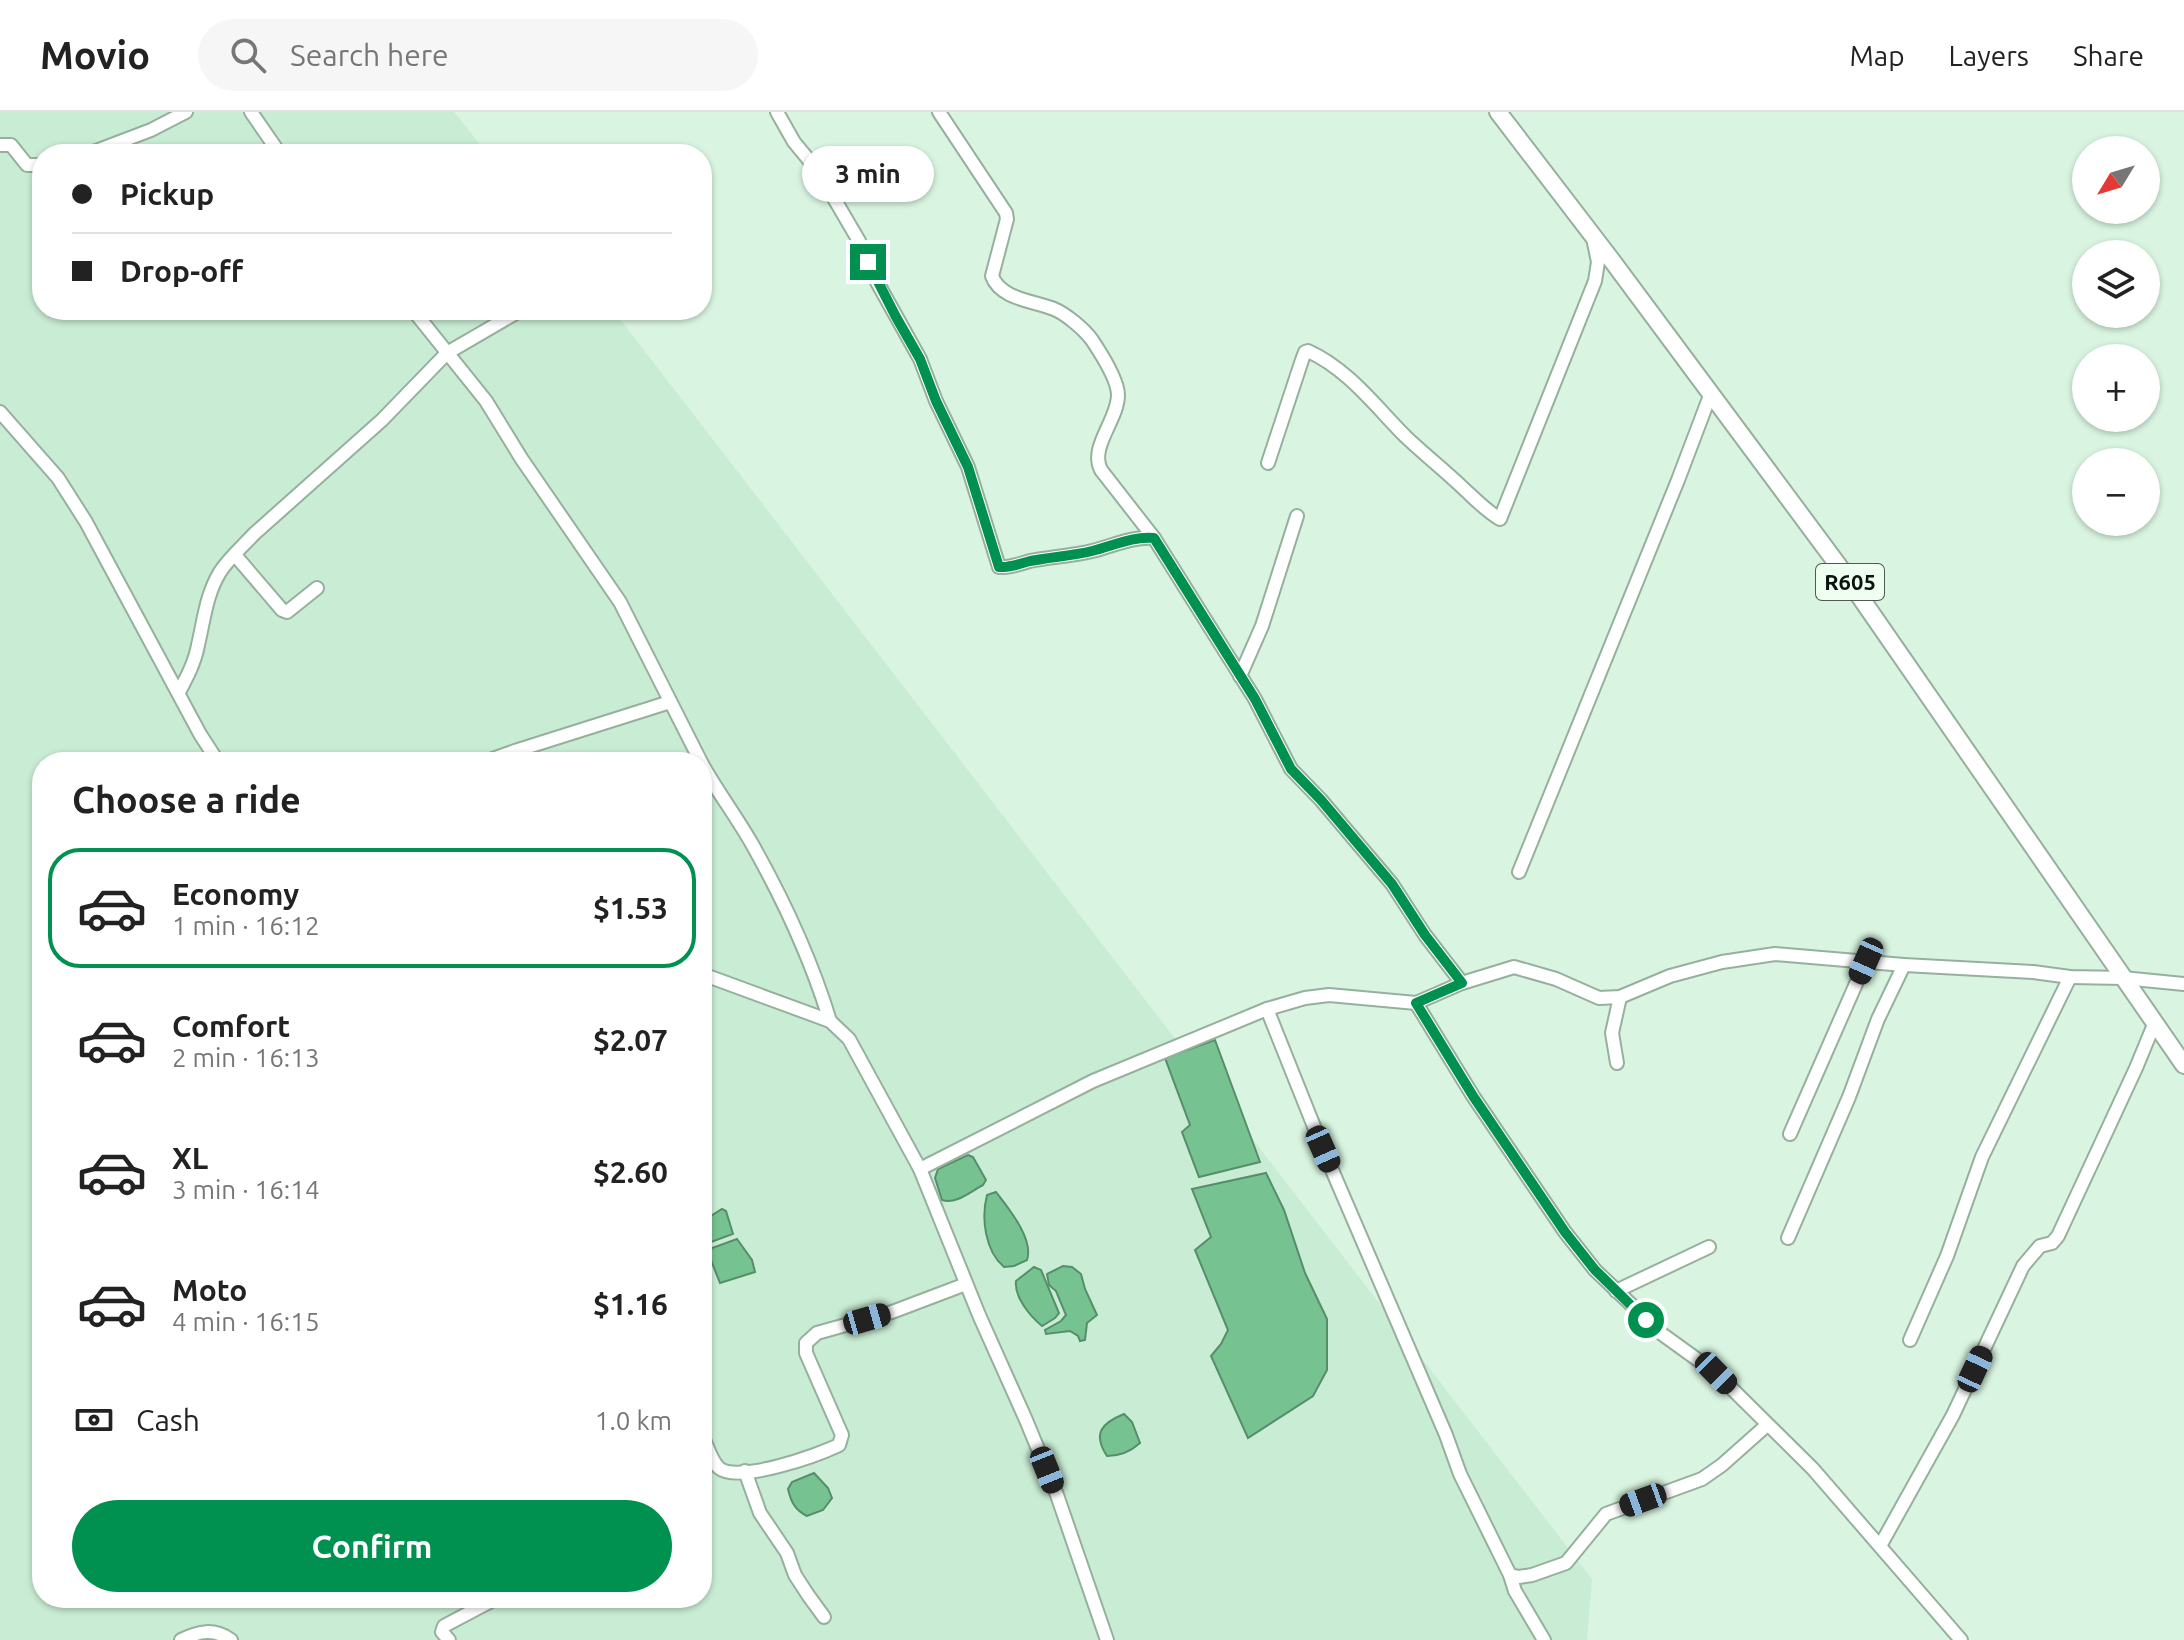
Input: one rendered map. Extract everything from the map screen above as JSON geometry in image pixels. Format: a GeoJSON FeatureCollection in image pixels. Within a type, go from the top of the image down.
{"type":"FeatureCollection","features":[{"type":"Feature","properties":{"kind":"main road","name":"R605"},"geometry":{"type":"LineString","coordinates":[[1498,112],[1847,578],[2184,1065]]}},
{"type":"Feature","properties":{"kind":"street"},"geometry":{"type":"LineString","coordinates":[[114,144],[186,112]]}},
{"type":"Feature","properties":{"kind":"street"},"geometry":{"type":"LineString","coordinates":[[251,112],[273,144]]}},
{"type":"Feature","properties":{"kind":"street"},"geometry":{"type":"LineString","coordinates":[[777,112],[794,142],[818,171],[859,241],[877,282],[920,359],[936,401],[968,467],[999,567],[1094,551],[1121,541],[1154,538]]}},
{"type":"Feature","properties":{"kind":"street"},"geometry":{"type":"LineString","coordinates":[[939,112],[1006,213],[992,276],[994,282],[1017,297],[1057,310],[1090,337],[1112,375],[1118,394],[1098,453],[1097,462],[1101,470],[1154,538],[1240,676],[1291,769],[1392,884],[1425,935],[1462,983]]}},
{"type":"Feature","properties":{"kind":"street"},"geometry":{"type":"LineString","coordinates":[[0,145],[11,145],[27,165],[32,165]]}},
{"type":"Feature","properties":{"kind":"street"},"geometry":{"type":"LineString","coordinates":[[1268,463],[1302,360],[1308,351],[1320,356],[1356,385],[1405,436],[1500,519],[1595,281],[1598,262],[1592,235]]}},
{"type":"Feature","properties":{"kind":"street"},"geometry":{"type":"LineString","coordinates":[[421,320],[486,401],[521,458],[620,602],[696,752]]}},
{"type":"Feature","properties":{"kind":"street"},"geometry":{"type":"LineString","coordinates":[[179,692],[195,659],[201,624],[211,593],[220,573],[235,555],[254,534],[382,420],[447,353],[504,320]]}},
{"type":"Feature","properties":{"kind":"street"},"geometry":{"type":"LineString","coordinates":[[1519,872],[1711,393]]}},
{"type":"Feature","properties":{"kind":"street"},"geometry":{"type":"LineString","coordinates":[[0,412],[58,478],[79,511],[212,752]]}},
{"type":"Feature","properties":{"kind":"street"},"geometry":{"type":"LineString","coordinates":[[1240,676],[1262,626],[1297,516]]}},
{"type":"Feature","properties":{"kind":"street"},"geometry":{"type":"LineString","coordinates":[[235,555],[282,610],[287,612],[317,588]]}},
{"type":"Feature","properties":{"kind":"street"},"geometry":{"type":"LineString","coordinates":[[515,752],[670,702]]}},
{"type":"Feature","properties":{"kind":"street"},"geometry":{"type":"LineString","coordinates":[[712,779],[777,891],[819,985],[830,1021]]}},
{"type":"Feature","properties":{"kind":"street"},"geometry":{"type":"LineString","coordinates":[[920,1169],[1093,1081],[1267,1009],[1329,995],[1416,1003],[1462,983],[1514,967],[1556,979],[1599,998],[1620,997],[1670,976],[1722,962],[1775,954],[2184,984]]}},
{"type":"Feature","properties":{"kind":"street"},"geometry":{"type":"LineString","coordinates":[[1790,1134],[1866,961]]}},
{"type":"Feature","properties":{"kind":"street"},"geometry":{"type":"LineString","coordinates":[[1788,1238],[1849,1097],[1878,1019],[1904,965]]}},
{"type":"Feature","properties":{"kind":"street"},"geometry":{"type":"LineString","coordinates":[[1910,1340],[1947,1256],[1982,1157],[2070,977]]}},
{"type":"Feature","properties":{"kind":"street"},"geometry":{"type":"LineString","coordinates":[[712,978],[830,1021],[849,1039],[920,1169],[1057,1495],[1107,1640]]}},
{"type":"Feature","properties":{"kind":"street"},"geometry":{"type":"LineString","coordinates":[[1617,1063],[1612,1033],[1620,997]]}},
{"type":"Feature","properties":{"kind":"street"},"geometry":{"type":"LineString","coordinates":[[1416,1003],[1473,1096],[1565,1232],[1595,1270],[1662,1334],[1716,1373],[1813,1469],[1961,1640]]}},
{"type":"Feature","properties":{"kind":"street"},"geometry":{"type":"LineString","coordinates":[[1267,1009],[1460,1474],[1515,1591],[1544,1640]]}},
{"type":"Feature","properties":{"kind":"street"},"geometry":{"type":"LineString","coordinates":[[1880,1546],[1953,1415],[2023,1266],[2040,1246],[2052,1243],[2058,1236],[2155,1022]]}},
{"type":"Feature","properties":{"kind":"street"},"geometry":{"type":"LineString","coordinates":[[1616,1291],[1709,1247]]}},
{"type":"Feature","properties":{"kind":"street"},"geometry":{"type":"LineString","coordinates":[[712,1456],[717,1466],[727,1473],[775,1467],[839,1445],[842,1435],[806,1353],[806,1343],[817,1333],[892,1312],[966,1284]]}},
{"type":"Feature","properties":{"kind":"street"},"geometry":{"type":"LineString","coordinates":[[1510,1575],[1532,1575],[1566,1563],[1606,1514],[1702,1479],[1767,1425]]}},
{"type":"Feature","properties":{"kind":"street"},"geometry":{"type":"LineString","coordinates":[[745,1471],[760,1513],[787,1553],[795,1575],[824,1617]]}},
{"type":"Feature","properties":{"kind":"street"},"geometry":{"type":"LineString","coordinates":[[449,1640],[442,1632],[444,1626],[478,1608]]}},
{"type":"Feature","properties":{"kind":"street"},"geometry":{"type":"LineString","coordinates":[[181,1640],[196,1633],[215,1631],[231,1640]]}},
{"type":"Feature","properties":{"kind":"shaded area"},"geometry":{"type":"Polygon","coordinates":[[[0,112],[454,112],[480,144],[32,144],[32,320],[621,320],[1592,1579],[1587,1640],[0,1640],[0,112]]]}},
{"type":"Feature","properties":{"kind":"shaded area"},"geometry":{"type":"Polygon","coordinates":[[[1215,1040],[1260,1162],[1199,1177],[1182,1132],[1190,1125],[1165,1058],[1215,1040]]]}},
{"type":"Feature","properties":{"kind":"shaded area"},"geometry":{"type":"Polygon","coordinates":[[[968,1155],[973,1157],[986,1180],[983,1185],[958,1199],[942,1200],[935,1178],[938,1169],[968,1155]]]}},
{"type":"Feature","properties":{"kind":"shaded area"},"geometry":{"type":"Polygon","coordinates":[[[1266,1173],[1284,1210],[1305,1273],[1327,1319],[1327,1370],[1313,1396],[1248,1438],[1211,1356],[1228,1330],[1195,1250],[1211,1237],[1192,1189],[1266,1173]]]}},
{"type":"Feature","properties":{"kind":"shaded area"},"geometry":{"type":"Polygon","coordinates":[[[996,1192],[1019,1224],[1027,1243],[1027,1260],[1014,1266],[1004,1267],[992,1252],[986,1234],[984,1214],[987,1195],[996,1192]]]}},
{"type":"Feature","properties":{"kind":"shaded area"},"geometry":{"type":"Polygon","coordinates":[[[722,1209],[726,1211],[733,1234],[712,1242],[712,1215],[722,1209]]]}},
{"type":"Feature","properties":{"kind":"shaded area"},"geometry":{"type":"Polygon","coordinates":[[[737,1239],[752,1260],[755,1272],[720,1283],[712,1263],[712,1248],[737,1239]]]}},
{"type":"Feature","properties":{"kind":"shaded area"},"geometry":{"type":"Polygon","coordinates":[[[1063,1266],[1072,1267],[1081,1274],[1097,1315],[1087,1323],[1085,1340],[1080,1341],[1070,1331],[1046,1334],[1045,1330],[1066,1315],[1056,1291],[1049,1285],[1047,1274],[1063,1266]]]}},
{"type":"Feature","properties":{"kind":"shaded area"},"geometry":{"type":"Polygon","coordinates":[[[1034,1267],[1041,1270],[1059,1313],[1042,1326],[1024,1306],[1016,1287],[1016,1281],[1034,1267]]]}},
{"type":"Feature","properties":{"kind":"shaded area"},"geometry":{"type":"Polygon","coordinates":[[[1124,1414],[1132,1422],[1140,1443],[1125,1453],[1107,1456],[1100,1441],[1102,1430],[1110,1421],[1124,1414]]]}},
{"type":"Feature","properties":{"kind":"shaded area"},"geometry":{"type":"Polygon","coordinates":[[[814,1473],[828,1488],[832,1498],[823,1510],[807,1516],[794,1505],[788,1489],[792,1482],[814,1473]]]}},
{"type":"Feature","properties":{"kind":"route"},"geometry":{"type":"LineString","coordinates":[[868,262],[920,359],[931,390],[968,467],[999,567],[1094,551],[1121,541],[1154,538],[1255,699],[1291,769],[1392,884],[1425,935],[1462,983],[1416,1003],[1438,1041],[1565,1232],[1595,1270],[1646,1320]]}}]}
